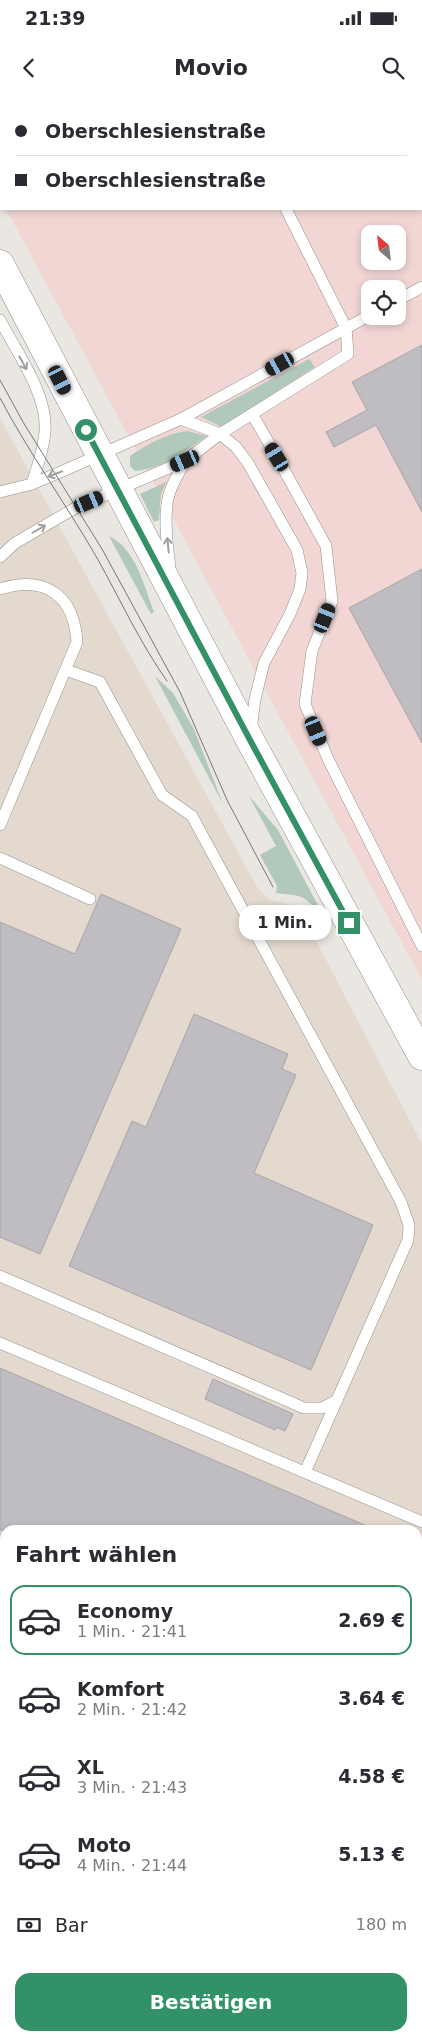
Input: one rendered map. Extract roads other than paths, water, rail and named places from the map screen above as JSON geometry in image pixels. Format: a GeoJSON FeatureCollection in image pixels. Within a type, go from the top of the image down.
{"type":"FeatureCollection","features":[{"type":"Feature","properties":{"kind":"main road"},"geometry":{"type":"LineString","coordinates":[[0,264],[172,594],[422,1056]]}},
{"type":"Feature","properties":{"kind":"lane"},"geometry":{"type":"LineString","coordinates":[[0,557],[23,539],[77,508],[185,461],[220,434],[348,354],[346,328],[287,210]]}},
{"type":"Feature","properties":{"kind":"lane"},"geometry":{"type":"LineString","coordinates":[[406,296],[422,287]]}},
{"type":"Feature","properties":{"kind":"lane"},"geometry":{"type":"LineString","coordinates":[[0,320],[39,392],[44,412],[45,431],[32,484]]}},
{"type":"Feature","properties":{"kind":"lane"},"geometry":{"type":"LineString","coordinates":[[1,493],[32,484],[100,456],[181,419],[361,320]]}},
{"type":"Feature","properties":{"kind":"lane"},"geometry":{"type":"LineString","coordinates":[[252,414],[326,546],[332,601],[312,651],[304,704],[328,759],[422,946]]}},
{"type":"Feature","properties":{"kind":"lane"},"geometry":{"type":"LineString","coordinates":[[181,419],[220,434],[236,447],[248,462],[297,550],[302,573],[300,589],[290,614],[264,663],[255,699],[250,740]]}},
{"type":"Feature","properties":{"kind":"lane"},"geometry":{"type":"LineString","coordinates":[[172,594],[166,534],[167,504],[172,487],[185,461]]}},
{"type":"Feature","properties":{"kind":"lane"},"geometry":{"type":"LineString","coordinates":[[0,588],[16,584],[34,584],[55,591],[70,609],[76,624],[76,642],[66,670],[1,821]]}},
{"type":"Feature","properties":{"kind":"lane"},"geometry":{"type":"LineString","coordinates":[[66,670],[100,682],[162,795],[192,816],[401,1202],[410,1225],[408,1240],[305,1472]]}},
{"type":"Feature","properties":{"kind":"lane"},"geometry":{"type":"LineString","coordinates":[[0,858],[90,899]]}},
{"type":"Feature","properties":{"kind":"lane"},"geometry":{"type":"LineString","coordinates":[[0,1276],[304,1408],[322,1408],[337,1400]]}},
{"type":"Feature","properties":{"kind":"lane"},"geometry":{"type":"LineString","coordinates":[[0,1343],[422,1522]]}},
{"type":"Feature","properties":{"kind":"tram line"},"geometry":{"type":"LineString","coordinates":[[0,380],[23,422],[102,549],[180,692],[227,800],[273,887]]}},
{"type":"Feature","properties":{"kind":"tram line"},"geometry":{"type":"LineString","coordinates":[[0,398],[23,439],[97,558],[139,636],[167,681]]}}]}
